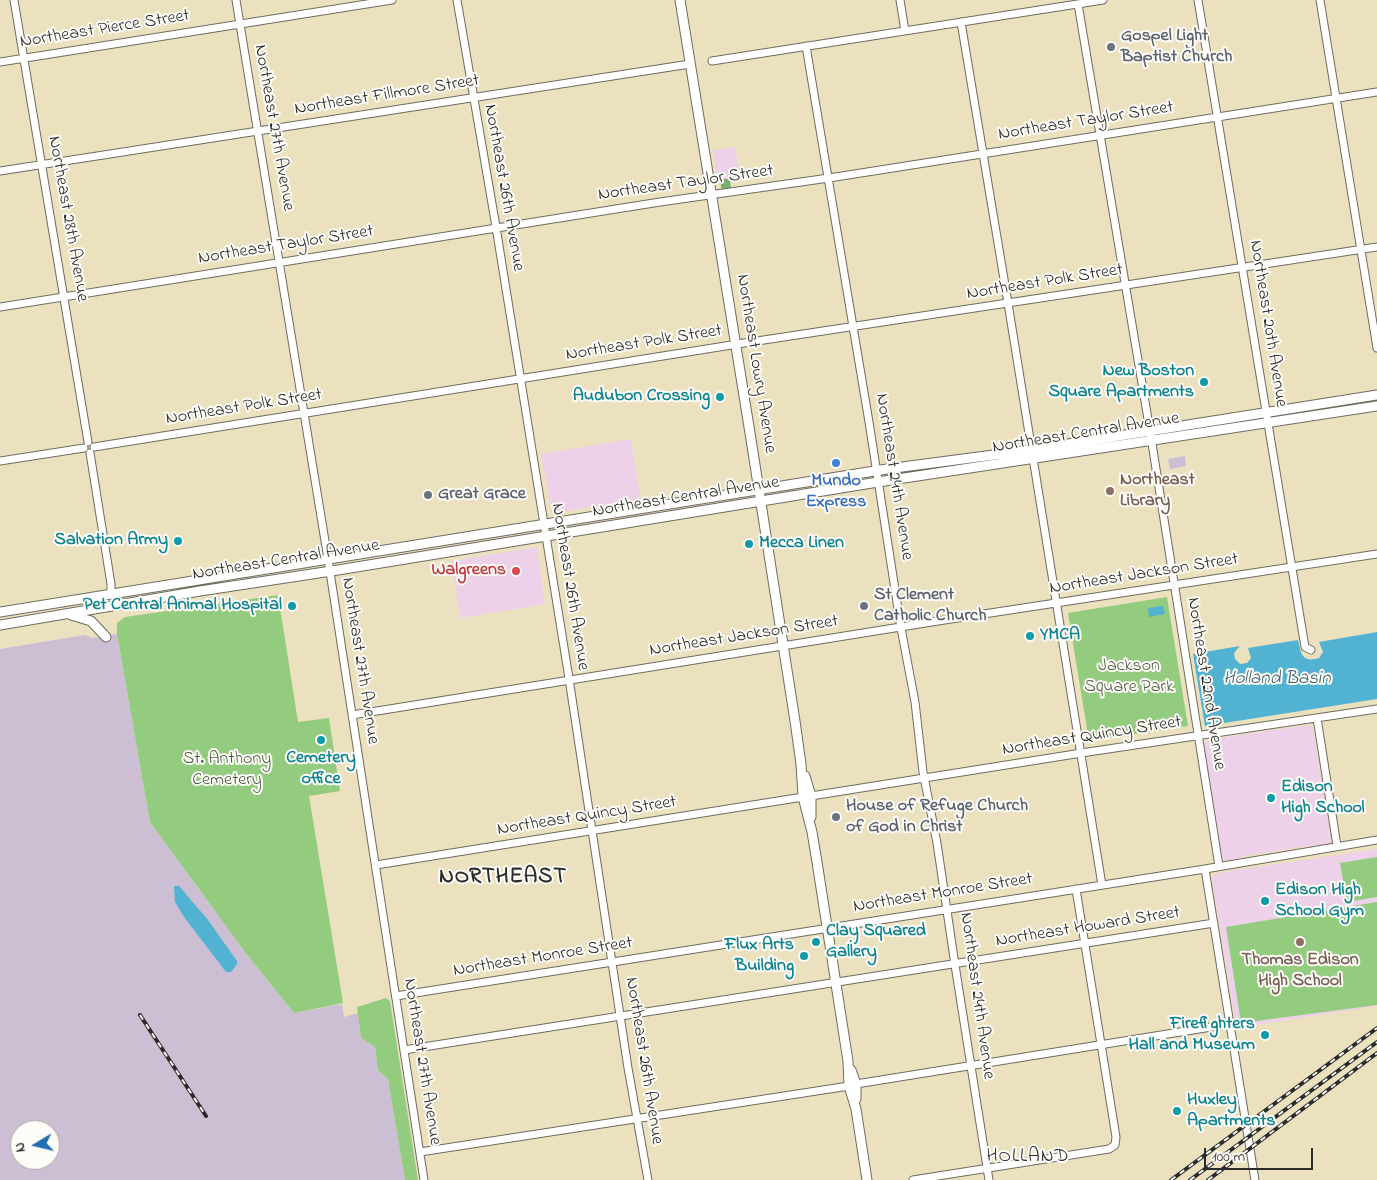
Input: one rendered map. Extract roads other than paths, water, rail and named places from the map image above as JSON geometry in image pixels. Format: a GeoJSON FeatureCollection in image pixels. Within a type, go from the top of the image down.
{"type":"FeatureCollection","features":[{"type":"Feature","properties":{"kind":"main road","name":"Northeast Lowry Avenue"},"geometry":{"type":"LineString","coordinates":[[680,0],[867,1180]]}},
{"type":"Feature","properties":{"kind":"main road","name":"Northeast Central Avenue"},"geometry":{"type":"LineString","coordinates":[[1151,436],[1267,412],[1377,395]]}},
{"type":"Feature","properties":{"kind":"main road","name":"Northeast Central Avenue"},"geometry":{"type":"LineString","coordinates":[[0,625],[219,588],[761,503],[1032,454],[1377,406]]}},
{"type":"Feature","properties":{"kind":"main road","name":"Northeast Central Avenue"},"geometry":{"type":"LineString","coordinates":[[0,612],[876,471],[1032,454]]}},
{"type":"Feature","properties":{"kind":"main road"},"geometry":{"type":"LineString","coordinates":[[51,617],[79,616],[91,621],[106,637]]}},
{"type":"Feature","properties":{"kind":"street","name":"Northeast 28th Avenue"},"geometry":{"type":"LineString","coordinates":[[14,0],[43,166],[52,233],[65,297],[111,593]]}},
{"type":"Feature","properties":{"kind":"street","name":"Northeast 27th Avenue"},"geometry":{"type":"LineString","coordinates":[[236,0],[305,413],[424,1180]]}},
{"type":"Feature","properties":{"kind":"street","name":"Northeast Pierce Street"},"geometry":{"type":"LineString","coordinates":[[0,62],[392,0]]}},
{"type":"Feature","properties":{"kind":"street","name":"Northeast 26th Avenue"},"geometry":{"type":"LineString","coordinates":[[457,0],[496,228],[569,679],[620,1016],[648,1180]]}},
{"type":"Feature","properties":{"kind":"street"},"geometry":{"type":"LineString","coordinates":[[900,0],[905,31]]}},
{"type":"Feature","properties":{"kind":"street"},"geometry":{"type":"LineString","coordinates":[[712,61],[1103,0]]}},
{"type":"Feature","properties":{"kind":"street","name":"Northeast 20th Avenue"},"geometry":{"type":"LineString","coordinates":[[1198,0],[1305,647],[1312,650]]}},
{"type":"Feature","properties":{"kind":"street"},"geometry":{"type":"LineString","coordinates":[[1320,0],[1377,348]]}},
{"type":"Feature","properties":{"kind":"street","name":"Northeast 22nd Avenue"},"geometry":{"type":"LineString","coordinates":[[1078,4],[1151,436],[1219,866]]}},
{"type":"Feature","properties":{"kind":"street"},"geometry":{"type":"LineString","coordinates":[[961,22],[1102,885]]}},
{"type":"Feature","properties":{"kind":"street","name":"Northeast 24th Avenue"},"geometry":{"type":"LineString","coordinates":[[806,46],[901,628],[915,702],[924,778],[948,908],[954,965],[989,1180]]}},
{"type":"Feature","properties":{"kind":"street","name":"Northeast Fillmore Street"},"geometry":{"type":"LineString","coordinates":[[0,171],[43,166],[690,64]]}},
{"type":"Feature","properties":{"kind":"street","name":"Northeast Taylor Street"},"geometry":{"type":"LineString","coordinates":[[0,307],[496,228],[1377,92]]}},
{"type":"Feature","properties":{"kind":"street","name":"Northeast Polk Street"},"geometry":{"type":"LineString","coordinates":[[0,461],[736,345],[1377,247]]}},
{"type":"Feature","properties":{"kind":"street","name":"Northeast Jackson Street"},"geometry":{"type":"LineString","coordinates":[[352,715],[569,679],[1377,554]]}},
{"type":"Feature","properties":{"kind":"street","name":"Northeast Quincy Street"},"geometry":{"type":"LineString","coordinates":[[376,865],[1377,708]]}},
{"type":"Feature","properties":{"kind":"street"},"geometry":{"type":"LineString","coordinates":[[1317,718],[1337,846]]}},
{"type":"Feature","properties":{"kind":"street","name":"Northeast Monroe Street"},"geometry":{"type":"LineString","coordinates":[[396,996],[1205,869],[1377,840]]}},
{"type":"Feature","properties":{"kind":"street"},"geometry":{"type":"LineString","coordinates":[[1205,869],[1254,1180]]}},
{"type":"Feature","properties":{"kind":"street"},"geometry":{"type":"LineString","coordinates":[[913,1180],[1109,1149],[1115,1145],[1116,1137],[1076,889]]}},
{"type":"Feature","properties":{"kind":"street","name":"Northeast Howard Street"},"geometry":{"type":"LineString","coordinates":[[404,1050],[1214,923]]}},
{"type":"Feature","properties":{"kind":"street"},"geometry":{"type":"LineString","coordinates":[[420,1152],[1230,1024]]}},
{"type":"Feature","properties":{"kind":"water"},"geometry":{"type":"Polygon","coordinates":[[[1163,606],[1165,614],[1149,617],[1148,608],[1163,606]]]}},
{"type":"Feature","properties":{"kind":"water","name":"Holland Basin"},"geometry":{"type":"Polygon","coordinates":[[[1377,632],[1377,699],[1205,726],[1193,654],[1240,646],[1234,653],[1235,659],[1240,664],[1247,663],[1251,658],[1248,648],[1298,640],[1303,656],[1313,659],[1319,658],[1323,652],[1319,642],[1377,632]]]}},
{"type":"Feature","properties":{"kind":"water"},"geometry":{"type":"Polygon","coordinates":[[[174,886],[179,886],[208,920],[237,961],[231,972],[226,972],[184,917],[175,902],[174,886]]]}},
{"type":"Feature","properties":{"kind":"railway"},"geometry":{"type":"LineString","coordinates":[[140,1015],[206,1116]]}},
{"type":"Feature","properties":{"kind":"railway"},"geometry":{"type":"LineString","coordinates":[[1171,1180],[1377,1028]]}},
{"type":"Feature","properties":{"kind":"railway"},"geometry":{"type":"LineString","coordinates":[[1190,1180],[1377,1042]]}},
{"type":"Feature","properties":{"kind":"railway"},"geometry":{"type":"LineString","coordinates":[[1208,1180],[1377,1053]]}},
{"type":"Feature","properties":{"kind":"place","name":"Gospel Light Baptist Church"},"geometry":{"type":"Point","coordinates":[1111,47]}},
{"type":"Feature","properties":{"kind":"place","name":"New Boston Square Apartments"},"geometry":{"type":"Point","coordinates":[1204,382]}},
{"type":"Feature","properties":{"kind":"place","name":"Audubon Crossing"},"geometry":{"type":"Point","coordinates":[720,397]}},
{"type":"Feature","properties":{"kind":"place","name":"Mundo Express"},"geometry":{"type":"Point","coordinates":[836,463]}},
{"type":"Feature","properties":{"kind":"place","name":"Northeast Library"},"geometry":{"type":"Point","coordinates":[1110,491]}},
{"type":"Feature","properties":{"kind":"place","name":"Great Grace"},"geometry":{"type":"Point","coordinates":[428,495]}},
{"type":"Feature","properties":{"kind":"place","name":"Salvation Army"},"geometry":{"type":"Point","coordinates":[178,541]}},
{"type":"Feature","properties":{"kind":"place","name":"Mecca Linen"},"geometry":{"type":"Point","coordinates":[749,544]}},
{"type":"Feature","properties":{"kind":"place","name":"Walgreens"},"geometry":{"type":"Point","coordinates":[516,571]}},
{"type":"Feature","properties":{"kind":"place","name":"Pet Central Animal Hospital"},"geometry":{"type":"Point","coordinates":[292,606]}},
{"type":"Feature","properties":{"kind":"place","name":"St Clement Catholic Church"},"geometry":{"type":"Point","coordinates":[864,606]}},
{"type":"Feature","properties":{"kind":"place","name":"YMCA"},"geometry":{"type":"Point","coordinates":[1030,636]}},
{"type":"Feature","properties":{"kind":"place","name":"Cemetery office"},"geometry":{"type":"Point","coordinates":[321,740]}},
{"type":"Feature","properties":{"kind":"place","name":"Edison High School"},"geometry":{"type":"Point","coordinates":[1271,798]}},
{"type":"Feature","properties":{"kind":"place","name":"House of Refuge Church of God in Christ"},"geometry":{"type":"Point","coordinates":[836,817]}},
{"type":"Feature","properties":{"kind":"place","name":"Edison High School Gym"},"geometry":{"type":"Point","coordinates":[1265,901]}},
{"type":"Feature","properties":{"kind":"place","name":"Clay Squared Gallery"},"geometry":{"type":"Point","coordinates":[816,942]}},
{"type":"Feature","properties":{"kind":"place","name":"Thomas Edison High School"},"geometry":{"type":"Point","coordinates":[1300,942]}},
{"type":"Feature","properties":{"kind":"place","name":"Flux Arts Building"},"geometry":{"type":"Point","coordinates":[804,956]}},
{"type":"Feature","properties":{"kind":"place","name":"Firefighters Hall and Museum"},"geometry":{"type":"Point","coordinates":[1265,1035]}},
{"type":"Feature","properties":{"kind":"place","name":"Huxley Apartments"},"geometry":{"type":"Point","coordinates":[1177,1111]}},
{"type":"Feature","properties":{"kind":"district","name":"NORTHEAST"},"geometry":{"type":"Point","coordinates":[503,878]}},
{"type":"Feature","properties":{"kind":"district","name":"HOLLAND"},"geometry":{"type":"Point","coordinates":[1028,1158]}},
{"type":"Feature","properties":{"kind":"park label","name":"Jackson Square Park"},"geometry":{"type":"Point","coordinates":[1129,678]}},
{"type":"Feature","properties":{"kind":"park label","name":"St. Anthony Cemetery"},"geometry":{"type":"Point","coordinates":[227,770]}}]}
